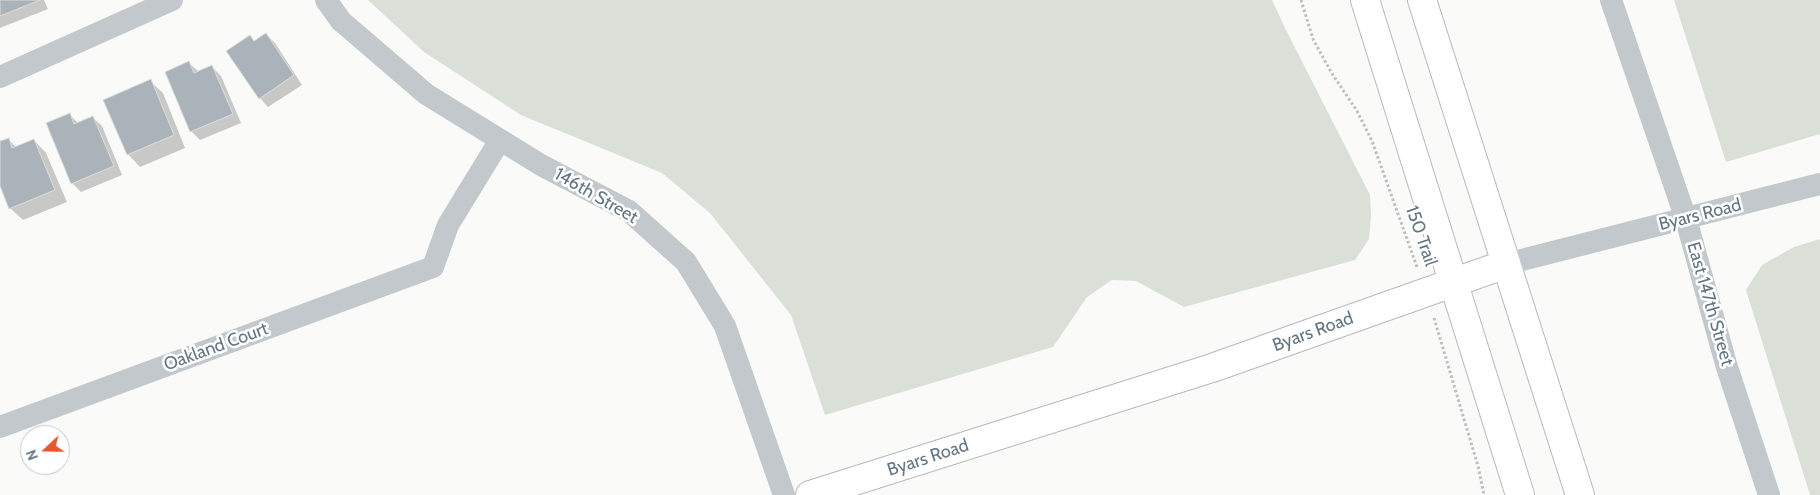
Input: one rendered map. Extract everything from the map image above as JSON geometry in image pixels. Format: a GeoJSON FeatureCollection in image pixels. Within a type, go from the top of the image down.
{"type":"FeatureCollection","features":[{"type":"Feature","properties":{"kind":"main road"},"geometry":{"type":"LineString","coordinates":[[1365,0],[1520,495]]}},
{"type":"Feature","properties":{"kind":"main road"},"geometry":{"type":"LineString","coordinates":[[1422,0],[1580,495]]}},
{"type":"Feature","properties":{"kind":"main road","name":"Byars Road"},"geometry":{"type":"LineString","coordinates":[[810,495],[1212,368],[1506,264]]}},
{"type":"Feature","properties":{"kind":"street"},"geometry":{"type":"LineString","coordinates":[[0,78],[172,0]]}},
{"type":"Feature","properties":{"kind":"street","name":"146th Street"},"geometry":{"type":"LineString","coordinates":[[326,0],[342,21],[426,94],[541,165],[629,211],[686,262],[724,326],[784,495]]}},
{"type":"Feature","properties":{"kind":"street","name":"East 147th Street"},"geometry":{"type":"LineString","coordinates":[[1611,0],[1686,219],[1726,364],[1769,495]]}},
{"type":"Feature","properties":{"kind":"street","name":"Oakland Court"},"geometry":{"type":"LineString","coordinates":[[0,427],[433,267],[448,225],[500,140]]}},
{"type":"Feature","properties":{"kind":"street","name":"Byars Road"},"geometry":{"type":"LineString","coordinates":[[1506,264],[1820,184]]}},
{"type":"Feature","properties":{"kind":"path","name":"150 Trail"},"geometry":{"type":"LineString","coordinates":[[1300,0],[1313,39],[1331,72],[1357,111],[1372,141],[1426,292],[1478,466],[1484,495]]}},
{"type":"Feature","properties":{"kind":"shaded area"},"geometry":{"type":"Polygon","coordinates":[[[368,0],[1272,0],[1370,195],[1369,239],[1355,260],[1184,307],[1136,281],[1112,280],[1087,297],[1053,347],[825,415],[791,315],[710,213],[662,173],[521,115],[424,52],[368,0]]]}},
{"type":"Feature","properties":{"kind":"shaded area"},"geometry":{"type":"Polygon","coordinates":[[[1674,0],[1820,0],[1820,134],[1726,162],[1674,0]]]}},
{"type":"Feature","properties":{"kind":"shaded area"},"geometry":{"type":"Polygon","coordinates":[[[1820,239],[1820,495],[1810,495],[1746,290],[1762,265],[1794,247],[1820,239]]]}},
{"type":"Feature","properties":{"kind":"building"},"geometry":{"type":"Polygon","coordinates":[[[0,0],[40,0],[0,16],[0,0]]]}},
{"type":"Feature","properties":{"kind":"building"},"geometry":{"type":"Polygon","coordinates":[[[266,33],[294,75],[259,99],[226,51],[250,35],[254,41],[266,33]]]}},
{"type":"Feature","properties":{"kind":"building"},"geometry":{"type":"Polygon","coordinates":[[[189,61],[194,73],[212,65],[233,114],[190,132],[165,72],[189,61]]]}},
{"type":"Feature","properties":{"kind":"building"},"geometry":{"type":"Polygon","coordinates":[[[151,79],[174,135],[127,155],[103,100],[151,79]]]}},
{"type":"Feature","properties":{"kind":"building"},"geometry":{"type":"Polygon","coordinates":[[[70,113],[74,124],[93,116],[114,166],[71,184],[46,123],[70,113]]]}},
{"type":"Feature","properties":{"kind":"building"},"geometry":{"type":"Polygon","coordinates":[[[9,138],[12,148],[34,139],[55,190],[9,209],[0,186],[0,141],[9,138]]]}}]}
